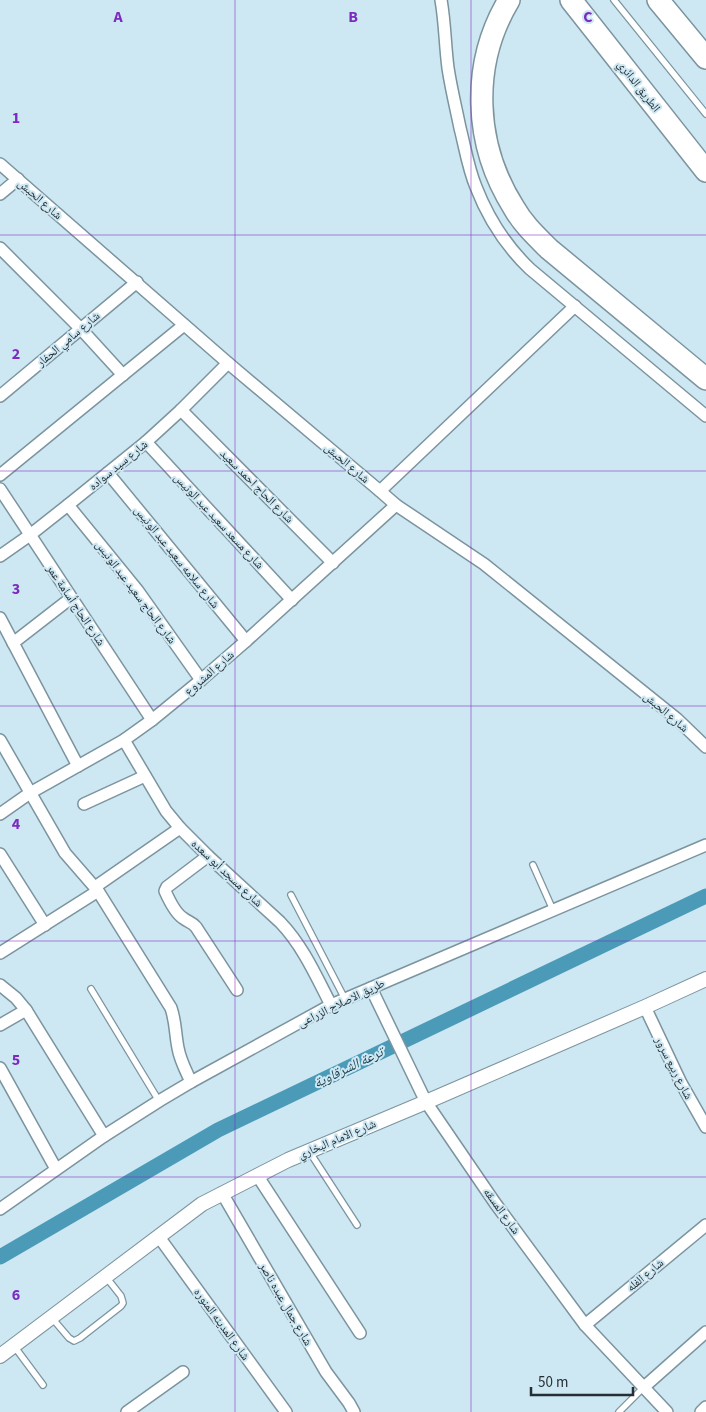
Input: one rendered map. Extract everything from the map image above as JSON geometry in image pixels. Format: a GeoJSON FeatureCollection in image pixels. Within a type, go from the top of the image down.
{"type":"FeatureCollection","features":[{"type":"Feature","properties":{"kind":"highway"},"geometry":{"type":"LineString","coordinates":[[509,0],[492,34],[485,59],[482,85],[485,137],[491,163],[502,187],[514,210],[549,249],[706,379]]}},
{"type":"Feature","properties":{"kind":"highway","name":"الطريق الدائري"},"geometry":{"type":"LineString","coordinates":[[571,0],[706,171]]}},
{"type":"Feature","properties":{"kind":"highway"},"geometry":{"type":"LineString","coordinates":[[658,0],[706,58]]}},
{"type":"Feature","properties":{"kind":"street"},"geometry":{"type":"LineString","coordinates":[[441,0],[444,14],[448,70],[452,89],[475,186],[488,213],[515,255],[530,269],[706,416]]}},
{"type":"Feature","properties":{"kind":"street","name":"شارع الحبش"},"geometry":{"type":"LineString","coordinates":[[0,164],[228,363],[396,505],[484,564],[677,719],[706,747]]}},
{"type":"Feature","properties":{"kind":"street"},"geometry":{"type":"LineString","coordinates":[[0,194],[18,179]]}},
{"type":"Feature","properties":{"kind":"street"},"geometry":{"type":"LineString","coordinates":[[0,248],[81,329],[123,375]]}},
{"type":"Feature","properties":{"kind":"street","name":"شارع سامي الحفار"},"geometry":{"type":"LineString","coordinates":[[0,396],[137,282]]}},
{"type":"Feature","properties":{"kind":"street"},"geometry":{"type":"LineString","coordinates":[[380,491],[574,306]]}},
{"type":"Feature","properties":{"kind":"street"},"geometry":{"type":"LineString","coordinates":[[0,475],[184,325]]}},
{"type":"Feature","properties":{"kind":"street","name":"شارع سيد سواده"},"geometry":{"type":"LineString","coordinates":[[0,556],[30,535],[146,442],[228,363]]}},
{"type":"Feature","properties":{"kind":"street","name":"شارع الحاج احمد سعيد"},"geometry":{"type":"LineString","coordinates":[[181,410],[333,563]]}},
{"type":"Feature","properties":{"kind":"street","name":"شارع مسعد سعيد عبد الونيس"},"geometry":{"type":"LineString","coordinates":[[146,442],[292,600]]}},
{"type":"Feature","properties":{"kind":"street","name":"شارع سلامه سعيد عبد الونيس"},"geometry":{"type":"LineString","coordinates":[[108,473],[246,641]]}},
{"type":"Feature","properties":{"kind":"street","name":"شارع الحاج أسامة عمر"},"geometry":{"type":"LineString","coordinates":[[0,489],[152,720]]}},
{"type":"Feature","properties":{"kind":"street","name":"شارع الحاج سعيد عبد الونيس"},"geometry":{"type":"LineString","coordinates":[[68,505],[138,591],[201,680]]}},
{"type":"Feature","properties":{"kind":"street","name":"شارع المشروع"},"geometry":{"type":"LineString","coordinates":[[0,814],[30,793],[124,740],[152,720],[246,641],[396,505]]}},
{"type":"Feature","properties":{"kind":"street"},"geometry":{"type":"LineString","coordinates":[[13,644],[71,598]]}},
{"type":"Feature","properties":{"kind":"street"},"geometry":{"type":"LineString","coordinates":[[0,618],[78,766]]}},
{"type":"Feature","properties":{"kind":"street"},"geometry":{"type":"LineString","coordinates":[[0,740],[65,852],[96,889],[171,1008],[176,1021],[178,1048],[191,1082]]}},
{"type":"Feature","properties":{"kind":"street","name":"شارع مسجد أبو سعده"},"geometry":{"type":"LineString","coordinates":[[124,740],[166,811],[180,828],[290,932],[331,1005]]}},
{"type":"Feature","properties":{"kind":"street"},"geometry":{"type":"LineString","coordinates":[[84,804],[145,776]]}},
{"type":"Feature","properties":{"kind":"street"},"geometry":{"type":"LineString","coordinates":[[0,953],[45,925],[180,828]]}},
{"type":"Feature","properties":{"kind":"street","name":"طريق الاصلاح الزراعى"},"geometry":{"type":"LineString","coordinates":[[0,1208],[104,1136],[159,1101],[331,1005],[706,845]]}},
{"type":"Feature","properties":{"kind":"street"},"geometry":{"type":"LineString","coordinates":[[0,854],[45,925]]}},
{"type":"Feature","properties":{"kind":"street"},"geometry":{"type":"LineString","coordinates":[[208,856],[167,887],[165,891],[178,915],[190,921],[196,927],[237,990]]}},
{"type":"Feature","properties":{"kind":"street","name":"شارع الامام البخاري"},"geometry":{"type":"LineString","coordinates":[[0,1356],[202,1204],[222,1193],[288,1160],[645,1008],[706,979]]}},
{"type":"Feature","properties":{"kind":"street"},"geometry":{"type":"LineString","coordinates":[[0,985],[16,998],[26,1010],[104,1136]]}},
{"type":"Feature","properties":{"kind":"street","name":"شارع المسقه"},"geometry":{"type":"LineString","coordinates":[[371,988],[426,1102],[495,1202],[585,1325],[666,1412]]}},
{"type":"Feature","properties":{"kind":"street","name":"شارع ربيع سرور"},"geometry":{"type":"LineString","coordinates":[[645,1008],[681,1083],[706,1127]]}},
{"type":"Feature","properties":{"kind":"street"},"geometry":{"type":"LineString","coordinates":[[0,1025],[26,1010]]}},
{"type":"Feature","properties":{"kind":"street"},"geometry":{"type":"LineString","coordinates":[[0,1068],[4,1085],[56,1169]]}},
{"type":"Feature","properties":{"kind":"street"},"geometry":{"type":"LineString","coordinates":[[257,1175],[360,1333]]}},
{"type":"Feature","properties":{"kind":"street","name":"شارع جمال عبده ناصر"},"geometry":{"type":"LineString","coordinates":[[222,1193],[326,1372],[354,1412]]}},
{"type":"Feature","properties":{"kind":"street","name":"شارع الفله"},"geometry":{"type":"LineString","coordinates":[[585,1325],[706,1225]]}},
{"type":"Feature","properties":{"kind":"street","name":"شارع المدينه المنوره"},"geometry":{"type":"LineString","coordinates":[[159,1237],[286,1412]]}},
{"type":"Feature","properties":{"kind":"street"},"geometry":{"type":"LineString","coordinates":[[644,1387],[706,1332]]}},
{"type":"Feature","properties":{"kind":"street"},"geometry":{"type":"LineString","coordinates":[[127,1412],[183,1372]]}},
{"type":"Feature","properties":{"kind":"street"},"geometry":{"type":"LineString","coordinates":[[701,1412],[706,1407]]}},
{"type":"Feature","properties":{"kind":"lane"},"geometry":{"type":"LineString","coordinates":[[614,0],[706,114]]}},
{"type":"Feature","properties":{"kind":"lane"},"geometry":{"type":"LineString","coordinates":[[533,865],[553,910]]}},
{"type":"Feature","properties":{"kind":"lane"},"geometry":{"type":"LineString","coordinates":[[291,895],[345,999]]}},
{"type":"Feature","properties":{"kind":"lane"},"geometry":{"type":"LineString","coordinates":[[92,989],[159,1101]]}},
{"type":"Feature","properties":{"kind":"lane"},"geometry":{"type":"LineString","coordinates":[[309,1151],[357,1226]]}},
{"type":"Feature","properties":{"kind":"lane"},"geometry":{"type":"LineString","coordinates":[[52,1318],[71,1340],[74,1341],[80,1338],[123,1303],[121,1296],[106,1277]]}},
{"type":"Feature","properties":{"kind":"lane"},"geometry":{"type":"LineString","coordinates":[[14,1346],[43,1385]]}},
{"type":"Feature","properties":{"kind":"lane"},"geometry":{"type":"LineString","coordinates":[[619,1412],[644,1387]]}},
{"type":"Feature","properties":{"kind":"waterway","name":"ترعة الشرقاوية"},"geometry":{"type":"LineString","coordinates":[[0,1257],[218,1130],[706,896]]}}]}
